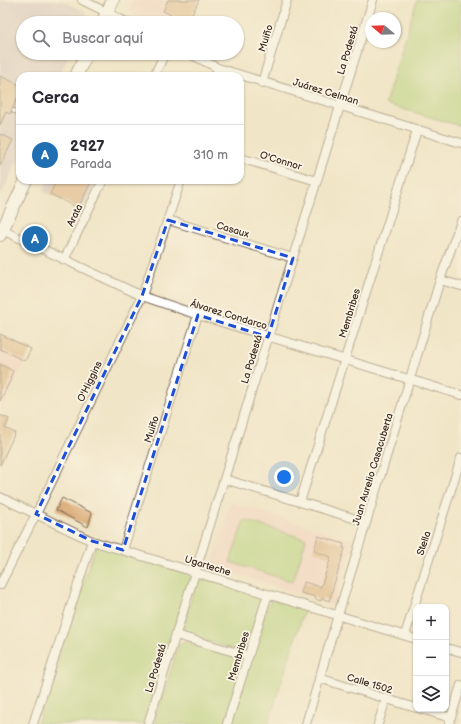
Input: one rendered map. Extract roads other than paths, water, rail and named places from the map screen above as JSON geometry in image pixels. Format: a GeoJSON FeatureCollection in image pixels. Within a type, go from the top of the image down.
{"type":"FeatureCollection","features":[{"type":"Feature","properties":{"kind":"main road"},"geometry":{"type":"LineString","coordinates":[[105,16],[113,0]]}},
{"type":"Feature","properties":{"kind":"main road"},"geometry":{"type":"LineString","coordinates":[[78,72],[84,60]]}},
{"type":"Feature","properties":{"kind":"main road"},"geometry":{"type":"LineString","coordinates":[[1,231],[24,184]]}},
{"type":"Feature","properties":{"kind":"street"},"geometry":{"type":"LineString","coordinates":[[82,0],[102,16]]}},
{"type":"Feature","properties":{"kind":"street","name":"Muiño"},"geometry":{"type":"LineString","coordinates":[[262,82],[287,0]]}},
{"type":"Feature","properties":{"kind":"street","name":"La Podestá"},"geometry":{"type":"LineString","coordinates":[[148,724],[373,0]]}},
{"type":"Feature","properties":{"kind":"street"},"geometry":{"type":"LineString","coordinates":[[156,72],[162,60]]}},
{"type":"Feature","properties":{"kind":"street","name":"Juárez Celman"},"geometry":{"type":"LineString","coordinates":[[199,60],[217,72]]}},
{"type":"Feature","properties":{"kind":"street","name":"Juárez Celman"},"geometry":{"type":"LineString","coordinates":[[244,78],[262,82],[461,143]]}},
{"type":"Feature","properties":{"kind":"street","name":"Membribes"},"geometry":{"type":"LineString","coordinates":[[300,502],[416,130]]}},
{"type":"Feature","properties":{"kind":"street","name":"O'Connor"},"geometry":{"type":"LineString","coordinates":[[244,159],[317,181]]}},
{"type":"Feature","properties":{"kind":"street","name":"Arata"},"geometry":{"type":"LineString","coordinates":[[64,260],[101,184]]}},
{"type":"Feature","properties":{"kind":"street","name":"O'Higgins"},"geometry":{"type":"LineString","coordinates":[[0,585],[142,296],[179,184]]}},
{"type":"Feature","properties":{"kind":"street","name":"Casaux"},"geometry":{"type":"LineString","coordinates":[[168,220],[293,258]]}},
{"type":"Feature","properties":{"kind":"street","name":"Juan Aurelio Casacuberta"},"geometry":{"type":"LineString","coordinates":[[306,724],[440,280],[461,221]]}},
{"type":"Feature","properties":{"kind":"street","name":"Álvarez Condarco"},"geometry":{"type":"LineString","coordinates":[[1,231],[142,296],[268,337],[461,396]]}},
{"type":"Feature","properties":{"kind":"street"},"geometry":{"type":"LineString","coordinates":[[440,280],[461,286]]}},
{"type":"Feature","properties":{"kind":"street","name":"Muiño"},"geometry":{"type":"LineString","coordinates":[[123,550],[198,315]]}},
{"type":"Feature","properties":{"kind":"street","name":"Stella"},"geometry":{"type":"LineString","coordinates":[[405,635],[461,458]]}},
{"type":"Feature","properties":{"kind":"street"},"geometry":{"type":"LineString","coordinates":[[224,479],[366,522]]}},
{"type":"Feature","properties":{"kind":"street","name":"Ugarteche"},"geometry":{"type":"LineString","coordinates":[[0,497],[92,541],[413,638]]}},
{"type":"Feature","properties":{"kind":"street"},"geometry":{"type":"LineString","coordinates":[[33,724],[92,541]]}},
{"type":"Feature","properties":{"kind":"street","name":"Membribes"},"geometry":{"type":"LineString","coordinates":[[228,724],[268,594]]}},
{"type":"Feature","properties":{"kind":"street"},"geometry":{"type":"LineString","coordinates":[[176,634],[248,656]]}},
{"type":"Feature","properties":{"kind":"street"},"geometry":{"type":"LineString","coordinates":[[449,649],[461,652]]}},
{"type":"Feature","properties":{"kind":"street","name":"Calle 1502"},"geometry":{"type":"LineString","coordinates":[[319,678],[413,707]]}},
{"type":"Feature","properties":{"kind":"street"},"geometry":{"type":"LineString","coordinates":[[428,712],[450,721],[461,685]]}},
{"type":"Feature","properties":{"kind":"street"},"geometry":{"type":"LineString","coordinates":[[378,724],[386,699]]}},
{"type":"Feature","properties":{"kind":"place","name":"2927"},"geometry":{"type":"Point","coordinates":[35,239]}}]}
